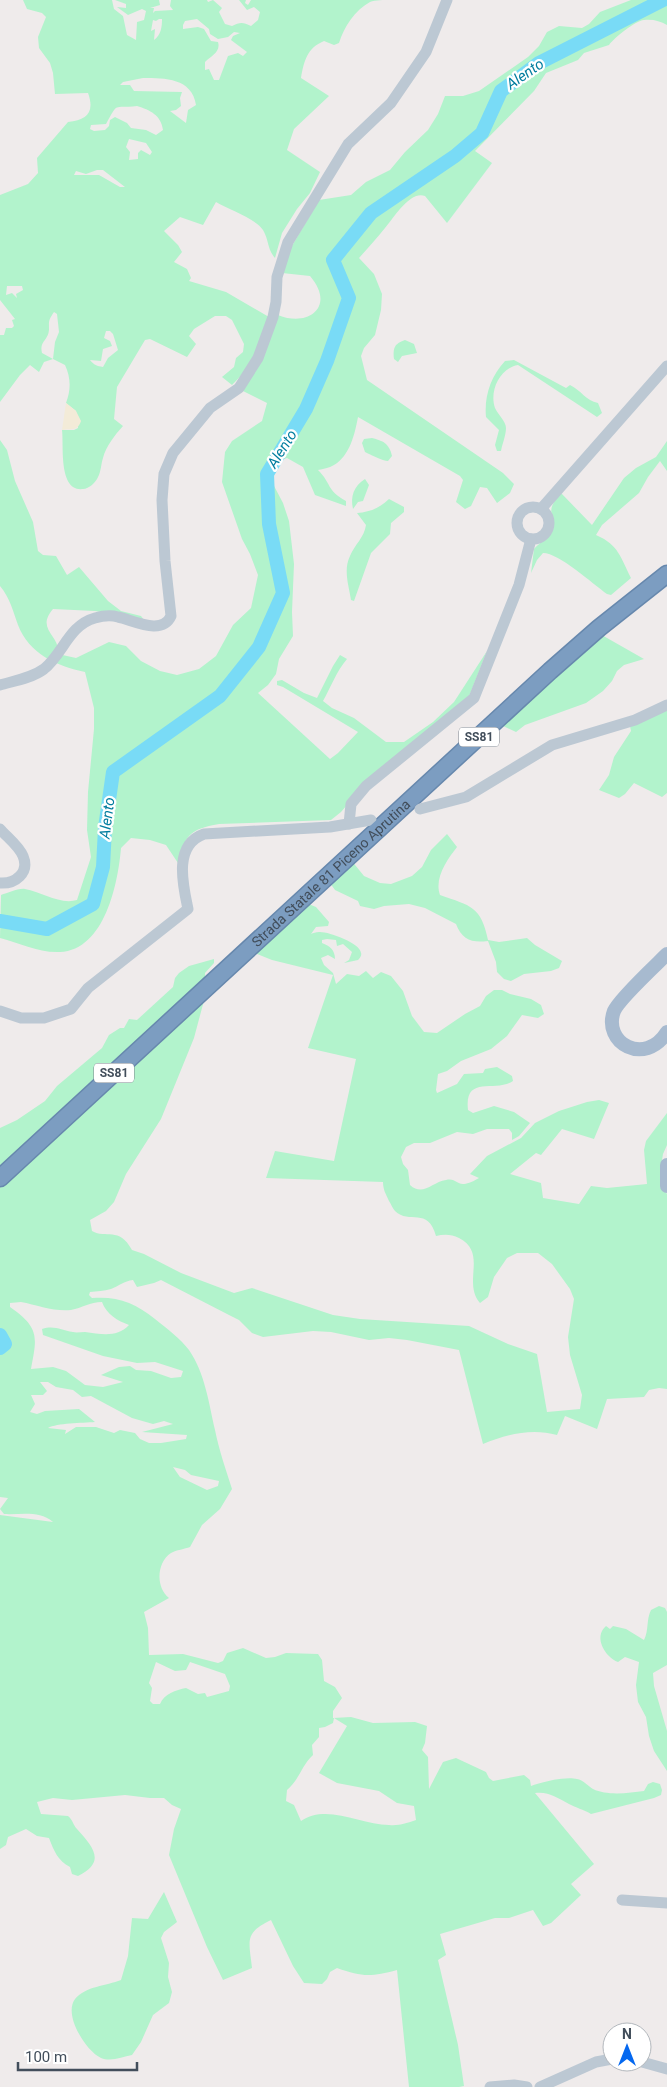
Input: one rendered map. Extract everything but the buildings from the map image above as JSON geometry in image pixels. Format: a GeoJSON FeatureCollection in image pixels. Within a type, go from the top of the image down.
{"type":"FeatureCollection","features":[{"type":"Feature","properties":{"kind":"highway","name":"Strada Statale 81 Piceno Aprutina"},"geometry":{"type":"LineString","coordinates":[[0,1178],[295,904],[598,628],[667,574]]}},
{"type":"Feature","properties":{"kind":"main road"},"geometry":{"type":"LineString","coordinates":[[667,954],[614,1010],[612,1024],[613,1032],[621,1041],[627,1046],[640,1050],[651,1048],[661,1042],[667,1032]]}},
{"type":"Feature","properties":{"kind":"main road"},"geometry":{"type":"LineString","coordinates":[[667,1165],[667,1186]]}},
{"type":"Feature","properties":{"kind":"street"},"geometry":{"type":"LineString","coordinates":[[0,685],[30,676],[44,669],[76,629],[87,621],[99,617],[118,617],[138,623],[159,626],[170,620],[162,500],[164,474],[173,453],[210,408],[239,388],[258,358],[273,317],[277,277],[288,242],[348,144],[391,103],[426,52],[448,0]]}},
{"type":"Feature","properties":{"kind":"street"},"geometry":{"type":"LineString","coordinates":[[541,509],[667,366]]}},
{"type":"Feature","properties":{"kind":"street"},"geometry":{"type":"LineString","coordinates":[[531,507],[541,509],[548,518],[548,528],[541,537],[526,538],[518,531],[517,521],[526,509],[531,507]]}},
{"type":"Feature","properties":{"kind":"street"},"geometry":{"type":"LineString","coordinates":[[349,824],[351,804],[366,786],[474,698],[519,585],[530,539]]}},
{"type":"Feature","properties":{"kind":"street"},"geometry":{"type":"LineString","coordinates":[[420,809],[466,797],[552,745],[635,720],[667,706]]}},
{"type":"Feature","properties":{"kind":"street"},"geometry":{"type":"LineString","coordinates":[[0,1012],[21,1018],[44,1018],[71,1009],[88,988],[188,909],[182,873],[188,846],[198,836],[204,834],[330,827],[370,820]]}},
{"type":"Feature","properties":{"kind":"street"},"geometry":{"type":"LineString","coordinates":[[0,829],[23,856],[24,864],[23,873],[18,879],[0,883]]}},
{"type":"Feature","properties":{"kind":"street"},"geometry":{"type":"LineString","coordinates":[[622,1900],[667,1903]]}},
{"type":"Feature","properties":{"kind":"street"},"geometry":{"type":"LineString","coordinates":[[540,2087],[602,2061]]}},
{"type":"Feature","properties":{"kind":"street"},"geometry":{"type":"LineString","coordinates":[[652,2065],[667,2069]]}},
{"type":"Feature","properties":{"kind":"street"},"geometry":{"type":"LineString","coordinates":[[490,2087],[514,2085],[527,2087]]}},
{"type":"Feature","properties":{"kind":"green space"},"geometry":{"type":"Polygon","coordinates":[[[23,0],[112,0],[114,9],[123,16],[127,35],[136,40],[137,22],[144,20],[146,11],[142,9],[128,15],[117,7],[126,8],[126,4],[115,0],[159,0],[160,5],[150,8],[154,8],[153,13],[155,11],[173,10],[170,6],[171,0],[207,0],[208,2],[213,0],[222,8],[219,12],[225,24],[232,26],[242,23],[251,26],[258,20],[260,12],[254,7],[247,10],[239,0],[246,0],[245,3],[248,5],[251,0],[380,0],[370,2],[360,10],[344,31],[339,43],[334,45],[324,41],[314,47],[307,56],[301,78],[329,96],[294,129],[287,150],[320,172],[310,193],[282,233],[275,258],[263,230],[259,226],[248,218],[216,202],[203,225],[180,217],[164,231],[178,245],[182,252],[174,262],[187,269],[191,278],[189,281],[226,292],[269,317],[251,362],[232,385],[222,377],[234,367],[236,358],[243,352],[244,344],[232,320],[226,316],[215,316],[194,329],[189,336],[196,344],[187,357],[150,339],[145,340],[117,387],[114,419],[123,426],[106,449],[97,479],[90,487],[85,489],[75,488],[69,483],[64,466],[62,430],[78,428],[76,411],[66,403],[70,384],[65,365],[53,359],[44,362],[39,372],[30,365],[0,402],[0,335],[4,335],[6,328],[14,326],[12,320],[15,319],[0,300],[0,195],[28,184],[38,173],[37,158],[68,122],[85,117],[90,110],[88,93],[55,94],[50,63],[39,48],[38,37],[46,17],[42,13],[27,9],[23,0]],[[162,19],[153,20],[151,31],[155,29],[154,40],[161,31],[162,25],[162,19]],[[197,19],[185,21],[183,29],[198,27],[204,29],[211,41],[218,42],[217,51],[205,62],[205,70],[209,69],[214,80],[219,80],[228,56],[238,53],[243,56],[247,52],[231,40],[233,36],[240,33],[234,32],[228,37],[218,39],[210,34],[209,29],[197,19]],[[143,78],[123,82],[120,85],[130,85],[134,91],[182,92],[180,98],[181,106],[176,110],[170,111],[186,123],[188,110],[196,105],[189,89],[176,81],[160,78],[143,78]],[[137,106],[117,108],[106,124],[91,125],[90,129],[94,131],[105,130],[109,126],[110,120],[115,117],[127,123],[131,128],[146,130],[156,135],[163,130],[157,117],[150,111],[137,106]],[[129,139],[126,147],[130,152],[129,160],[138,159],[138,153],[141,150],[150,155],[152,152],[146,143],[129,139]],[[103,170],[86,174],[76,171],[74,175],[99,175],[120,187],[125,187],[103,170]],[[7,286],[6,295],[12,293],[17,298],[16,294],[23,290],[22,286],[7,286]],[[54,312],[49,321],[49,330],[41,349],[42,353],[53,359],[55,342],[59,332],[57,314],[54,312]],[[106,331],[104,338],[110,341],[112,346],[103,349],[101,361],[90,360],[93,363],[103,367],[108,358],[118,350],[113,334],[110,331],[106,331]]]}},
{"type":"Feature","properties":{"kind":"green space"},"geometry":{"type":"Polygon","coordinates":[[[631,0],[667,0],[667,25],[653,20],[640,21],[625,30],[609,45],[584,53],[578,60],[546,73],[534,91],[475,151],[492,163],[447,223],[425,196],[419,195],[402,206],[359,258],[374,274],[382,294],[381,310],[375,335],[364,348],[361,356],[367,380],[503,473],[514,484],[510,493],[497,503],[487,488],[480,487],[471,506],[465,509],[456,502],[463,480],[460,476],[358,417],[353,437],[344,456],[332,466],[318,470],[332,490],[346,501],[346,506],[315,495],[303,467],[287,458],[279,461],[273,469],[273,484],[283,503],[289,521],[294,564],[293,636],[279,659],[276,674],[268,685],[258,693],[330,759],[358,732],[277,685],[277,681],[282,680],[317,698],[340,655],[347,659],[323,701],[332,708],[354,718],[386,742],[404,742],[433,722],[454,702],[487,651],[468,699],[354,797],[331,820],[219,824],[201,828],[186,840],[178,863],[166,845],[150,840],[131,838],[121,848],[117,879],[106,912],[88,940],[75,948],[52,952],[0,938],[1,895],[25,889],[58,900],[77,900],[91,857],[87,830],[94,708],[85,672],[54,662],[29,644],[18,625],[9,600],[0,586],[0,440],[7,450],[15,481],[33,522],[38,551],[43,555],[56,556],[67,575],[79,567],[108,601],[121,611],[141,616],[144,620],[95,611],[53,609],[48,616],[47,627],[56,642],[58,654],[76,658],[109,642],[126,646],[141,661],[160,671],[177,675],[199,669],[216,656],[233,625],[251,608],[258,575],[242,539],[222,482],[225,452],[232,441],[262,421],[267,403],[241,390],[278,315],[300,319],[315,312],[319,305],[320,297],[317,287],[310,276],[282,273],[286,256],[319,200],[351,195],[366,182],[390,170],[405,152],[428,130],[438,114],[445,96],[463,96],[479,91],[528,57],[539,46],[547,32],[559,26],[582,28],[589,24],[600,12],[631,0]]]}},
{"type":"Feature","properties":{"kind":"green space"},"geometry":{"type":"Polygon","coordinates":[[[405,340],[414,344],[417,353],[402,356],[398,362],[394,359],[394,349],[398,343],[405,340]]]}},
{"type":"Feature","properties":{"kind":"green space"},"geometry":{"type":"Polygon","coordinates":[[[514,360],[566,388],[570,385],[574,387],[590,400],[598,403],[602,413],[597,417],[518,365],[512,367],[501,375],[495,388],[495,408],[505,423],[506,428],[501,451],[497,451],[495,445],[499,430],[486,417],[487,394],[492,380],[500,367],[505,361],[514,360]]]}},
{"type":"Feature","properties":{"kind":"green space"},"geometry":{"type":"Polygon","coordinates":[[[372,438],[387,445],[392,456],[388,461],[365,452],[362,443],[364,439],[372,438]]]}},
{"type":"Feature","properties":{"kind":"green space"},"geometry":{"type":"Polygon","coordinates":[[[667,441],[667,471],[660,461],[639,493],[602,525],[596,535],[614,547],[631,578],[611,595],[607,594],[567,563],[550,554],[543,553],[537,560],[531,573],[534,549],[551,531],[553,525],[552,505],[561,493],[592,525],[624,478],[636,468],[656,457],[667,441]]]}},
{"type":"Feature","properties":{"kind":"green space"},"geometry":{"type":"Polygon","coordinates":[[[365,479],[369,485],[363,501],[358,502],[353,509],[352,500],[354,492],[365,479]]]}},
{"type":"Feature","properties":{"kind":"green space"},"geometry":{"type":"Polygon","coordinates":[[[389,499],[404,507],[404,512],[391,523],[390,534],[371,553],[354,601],[351,600],[347,578],[348,561],[366,525],[357,513],[374,509],[389,499]]]}},
{"type":"Feature","properties":{"kind":"green space"},"geometry":{"type":"Polygon","coordinates":[[[600,634],[644,659],[624,665],[617,671],[612,681],[603,691],[586,703],[525,725],[516,732],[503,726],[600,634]]]}},
{"type":"Feature","properties":{"kind":"green space"},"geometry":{"type":"Polygon","coordinates":[[[667,710],[667,793],[662,797],[634,783],[619,798],[599,790],[609,775],[614,757],[631,731],[630,726],[667,710]]]}},
{"type":"Feature","properties":{"kind":"green space"},"geometry":{"type":"Polygon","coordinates":[[[447,834],[457,847],[442,869],[439,882],[440,895],[473,909],[482,920],[488,940],[499,942],[527,938],[562,961],[559,968],[551,971],[524,974],[511,981],[504,979],[497,972],[496,962],[488,941],[472,941],[468,939],[461,934],[456,924],[425,908],[409,904],[384,906],[374,909],[360,906],[358,901],[335,890],[330,883],[351,860],[364,876],[380,883],[391,884],[412,876],[422,867],[431,850],[447,834]]]}},
{"type":"Feature","properties":{"kind":"green space"},"geometry":{"type":"Polygon","coordinates":[[[306,903],[316,907],[329,922],[328,926],[316,927],[311,934],[323,932],[350,942],[360,949],[361,956],[358,960],[344,963],[349,960],[352,952],[343,944],[337,946],[336,940],[322,940],[322,943],[330,947],[334,953],[335,959],[328,955],[321,958],[324,965],[333,973],[336,984],[347,974],[359,976],[366,971],[373,978],[381,972],[391,976],[403,991],[412,1016],[424,1032],[437,1033],[480,1006],[486,996],[494,990],[502,990],[531,999],[541,1005],[544,1014],[538,1018],[522,1015],[507,1036],[491,1049],[461,1061],[447,1071],[438,1074],[436,1090],[437,1093],[457,1084],[464,1074],[483,1073],[485,1069],[497,1067],[512,1076],[513,1081],[498,1086],[476,1088],[471,1092],[468,1099],[468,1110],[473,1113],[494,1106],[514,1112],[530,1123],[519,1136],[512,1140],[512,1133],[509,1129],[487,1129],[473,1134],[457,1132],[430,1143],[414,1143],[406,1147],[401,1157],[403,1164],[408,1170],[410,1185],[419,1190],[446,1180],[454,1180],[466,1184],[479,1178],[470,1174],[487,1156],[521,1138],[535,1123],[559,1111],[599,1100],[609,1103],[594,1139],[562,1129],[541,1155],[536,1153],[510,1174],[541,1183],[543,1198],[579,1204],[591,1186],[607,1188],[647,1184],[644,1150],[646,1141],[667,1113],[667,1145],[663,1154],[660,1173],[661,1185],[667,1194],[667,1389],[649,1390],[644,1397],[607,1399],[597,1429],[565,1416],[557,1435],[538,1432],[520,1433],[501,1437],[483,1444],[459,1350],[407,1340],[389,1338],[369,1340],[331,1332],[313,1331],[263,1337],[252,1333],[239,1320],[161,1280],[137,1287],[133,1280],[124,1282],[111,1289],[90,1292],[89,1295],[92,1298],[110,1298],[133,1305],[155,1319],[189,1350],[203,1379],[218,1445],[232,1489],[220,1509],[202,1525],[190,1547],[171,1553],[166,1557],[160,1569],[160,1582],[165,1594],[169,1598],[144,1612],[148,1628],[149,1655],[183,1654],[218,1663],[223,1661],[227,1653],[243,1648],[266,1658],[286,1653],[318,1654],[322,1660],[324,1681],[335,1687],[342,1698],[333,1711],[333,1718],[351,1717],[373,1723],[415,1722],[427,1726],[425,1743],[422,1750],[428,1757],[429,1789],[443,1762],[456,1758],[486,1772],[493,1781],[524,1775],[530,1780],[531,1786],[572,1778],[605,1793],[632,1793],[644,1791],[648,1784],[653,1782],[660,1784],[661,1795],[591,1814],[553,1795],[535,1793],[594,1864],[571,1884],[581,1895],[551,1923],[543,1926],[533,1910],[509,1918],[495,1918],[440,1934],[446,1955],[438,1960],[458,2045],[464,2086],[459,2087],[409,2087],[397,1970],[367,1975],[337,1968],[330,1972],[322,1984],[304,1983],[293,1966],[271,1920],[256,1929],[250,1938],[252,1968],[223,1980],[207,1947],[169,1855],[174,1829],[181,1809],[172,1805],[164,1798],[125,1795],[72,1800],[53,1798],[37,1802],[41,1814],[68,1816],[92,1849],[94,1860],[92,1865],[87,1871],[78,1876],[72,1874],[70,1867],[59,1859],[49,1838],[37,1836],[26,1829],[8,1837],[6,1845],[0,1849],[0,1515],[53,1522],[36,1514],[4,1514],[0,1509],[8,1498],[0,1497],[0,1128],[17,1120],[45,1101],[57,1086],[102,1048],[109,1035],[120,1028],[124,1028],[129,1019],[137,1020],[173,987],[175,978],[179,973],[189,966],[214,959],[214,963],[205,973],[206,993],[194,1038],[161,1119],[126,1174],[114,1202],[106,1211],[90,1220],[92,1231],[112,1234],[122,1238],[132,1250],[181,1273],[234,1293],[252,1288],[333,1315],[360,1319],[469,1326],[508,1344],[537,1354],[547,1412],[580,1409],[582,1395],[570,1355],[568,1337],[574,1299],[570,1289],[552,1264],[538,1253],[517,1253],[507,1258],[494,1277],[488,1297],[480,1303],[475,1295],[473,1286],[474,1260],[467,1244],[453,1236],[436,1236],[433,1227],[428,1221],[400,1215],[389,1201],[383,1182],[266,1178],[275,1151],[334,1161],[356,1059],[308,1048],[333,975],[272,960],[252,952],[306,903]],[[21,1302],[10,1303],[10,1307],[27,1321],[34,1334],[35,1341],[31,1369],[53,1367],[66,1371],[85,1385],[103,1387],[123,1382],[101,1375],[119,1367],[130,1366],[136,1370],[151,1371],[171,1378],[181,1377],[183,1371],[155,1362],[137,1363],[103,1356],[43,1335],[42,1329],[50,1328],[74,1332],[108,1334],[119,1332],[129,1325],[113,1316],[106,1310],[102,1302],[71,1310],[52,1309],[21,1302]],[[40,1382],[47,1391],[43,1395],[31,1395],[35,1404],[30,1412],[37,1414],[45,1411],[79,1409],[95,1422],[63,1424],[48,1428],[66,1430],[65,1434],[76,1427],[96,1427],[114,1433],[120,1430],[135,1433],[140,1439],[149,1443],[186,1439],[187,1435],[142,1432],[173,1424],[164,1421],[153,1424],[132,1418],[91,1396],[82,1397],[73,1390],[56,1387],[48,1382],[40,1382]],[[173,1467],[180,1477],[207,1490],[218,1486],[219,1481],[191,1475],[185,1470],[173,1467]],[[156,1662],[149,1683],[152,1688],[150,1701],[153,1704],[160,1704],[167,1695],[174,1691],[186,1688],[198,1694],[205,1693],[207,1697],[229,1691],[230,1686],[225,1674],[190,1662],[186,1670],[175,1671],[156,1662]],[[334,1718],[333,1723],[319,1728],[319,1737],[312,1745],[313,1755],[287,1790],[286,1801],[294,1805],[301,1821],[311,1816],[322,1814],[333,1814],[389,1825],[400,1825],[416,1820],[414,1806],[397,1803],[379,1791],[337,1783],[319,1773],[347,1726],[334,1718]]]}},
{"type":"Feature","properties":{"kind":"green space"},"geometry":{"type":"Polygon","coordinates":[[[659,1606],[665,1608],[667,1612],[667,1665],[653,1673],[654,1686],[667,1731],[667,1771],[654,1751],[646,1717],[638,1702],[636,1685],[639,1662],[625,1657],[618,1662],[609,1656],[601,1641],[602,1630],[606,1626],[610,1629],[613,1626],[626,1629],[644,1640],[651,1610],[659,1606]]]}},
{"type":"Feature","properties":{"kind":"green space"},"geometry":{"type":"Polygon","coordinates":[[[164,1892],[177,1922],[164,1932],[161,1938],[169,1963],[168,1977],[172,1992],[169,2003],[153,2015],[141,2042],[132,2055],[113,2059],[101,2058],[89,2048],[78,2032],[74,2023],[72,2006],[75,1999],[85,1991],[121,1980],[128,1956],[132,1918],[148,1919],[164,1892]]]}},
{"type":"Feature","properties":{"kind":"sand"},"geometry":{"type":"Polygon","coordinates":[[[66,403],[76,411],[81,421],[78,427],[74,429],[62,430],[66,403]]]}},
{"type":"Feature","properties":{"kind":"waterway","name":"Alento"},"geometry":{"type":"LineString","coordinates":[[0,921],[47,929],[93,904],[103,867],[105,828],[113,772],[220,696],[259,647],[283,593],[269,524],[267,474],[306,409],[327,361],[349,298],[333,260],[371,213],[455,156],[482,133],[501,91],[539,63],[663,0]]}},
{"type":"Feature","properties":{"kind":"waterway","name":"Alento"},"geometry":{"type":"LineString","coordinates":[[0,1335],[5,1344],[0,1348]]}}]}
